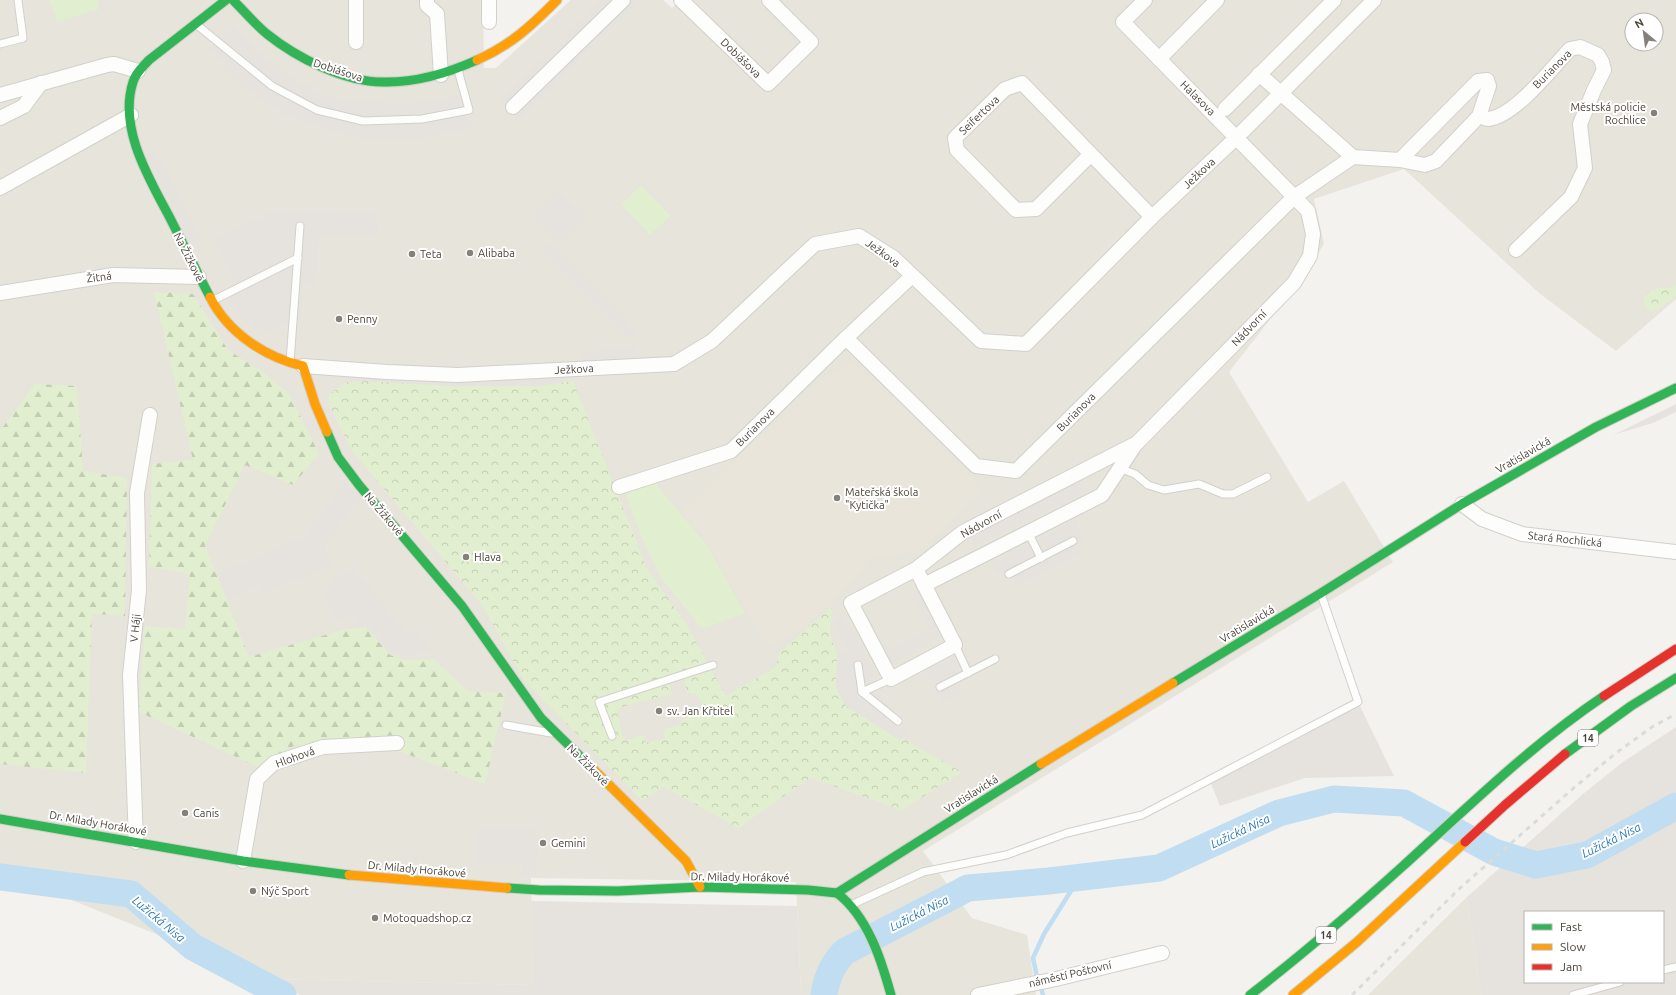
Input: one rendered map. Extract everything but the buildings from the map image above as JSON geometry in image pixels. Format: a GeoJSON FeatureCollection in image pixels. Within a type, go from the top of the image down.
{"type":"FeatureCollection","features":[{"type":"Feature","properties":{"kind":"main road","name":"Na Žižkově"},"geometry":{"type":"LineString","coordinates":[[226,0],[161,50],[138,71],[130,94],[135,142],[141,162],[199,277],[220,313],[239,334],[271,357],[297,365],[316,404],[338,457],[356,489],[462,606],[541,718],[686,862],[700,887]]}},
{"type":"Feature","properties":{"kind":"main road","name":"Dobiášova"},"geometry":{"type":"LineString","coordinates":[[232,0],[267,34],[293,52],[318,65],[379,83],[408,81],[441,75],[458,70],[489,55],[523,33],[557,0]]}},
{"type":"Feature","properties":{"kind":"main road","name":"Vratislavická"},"geometry":{"type":"LineString","coordinates":[[837,893],[1039,765],[1321,593],[1462,504],[1596,427],[1676,388]]}},
{"type":"Feature","properties":{"kind":"main road","name":"14"},"geometry":{"type":"LineString","coordinates":[[1250,995],[1287,968],[1505,773],[1550,735],[1618,685],[1676,649]]}},
{"type":"Feature","properties":{"kind":"main road","name":"14"},"geometry":{"type":"LineString","coordinates":[[1293,995],[1356,942],[1505,805],[1570,750],[1631,706],[1676,678]]}},
{"type":"Feature","properties":{"kind":"main road","name":"Dr. Milady Horákové"},"geometry":{"type":"LineString","coordinates":[[0,819],[243,861],[364,877],[539,890],[618,891],[700,887],[808,890],[837,893]]}},
{"type":"Feature","properties":{"kind":"main road"},"geometry":{"type":"LineString","coordinates":[[837,893],[851,905],[876,950],[891,995]]}},
{"type":"Feature","properties":{"kind":"street"},"geometry":{"type":"LineString","coordinates":[[356,0],[356,42]]}},
{"type":"Feature","properties":{"kind":"street"},"geometry":{"type":"LineString","coordinates":[[427,0],[427,5],[438,14],[441,75]]}},
{"type":"Feature","properties":{"kind":"street"},"geometry":{"type":"LineString","coordinates":[[489,0],[489,22]]}},
{"type":"Feature","properties":{"kind":"street"},"geometry":{"type":"LineString","coordinates":[[513,107],[623,0]]}},
{"type":"Feature","properties":{"kind":"street","name":"Dobiášova"},"geometry":{"type":"LineString","coordinates":[[681,0],[768,84],[811,42],[769,0]]}},
{"type":"Feature","properties":{"kind":"street","name":"Halasova"},"geometry":{"type":"LineString","coordinates":[[1145,0],[1123,22],[1237,137]]}},
{"type":"Feature","properties":{"kind":"street"},"geometry":{"type":"LineString","coordinates":[[1159,59],[1218,0]]}},
{"type":"Feature","properties":{"kind":"street"},"geometry":{"type":"LineString","coordinates":[[1225,109],[1334,0]]}},
{"type":"Feature","properties":{"kind":"street","name":"Ježkova"},"geometry":{"type":"LineString","coordinates":[[297,365],[387,372],[458,375],[674,364],[712,341],[816,244],[859,236],[894,258],[981,340],[1026,344],[1152,217],[1237,137],[1374,0]]}},
{"type":"Feature","properties":{"kind":"street","name":"Burianova"},"geometry":{"type":"LineString","coordinates":[[1479,116],[1487,119],[1510,110],[1522,100],[1570,49],[1580,47],[1588,50],[1598,55],[1602,62],[1604,70],[1580,124],[1585,168],[1571,197],[1516,250]]}},
{"type":"Feature","properties":{"kind":"street"},"geometry":{"type":"LineString","coordinates":[[0,95],[107,65],[114,64],[138,71]]}},
{"type":"Feature","properties":{"kind":"street"},"geometry":{"type":"LineString","coordinates":[[1260,74],[1353,157],[1400,160],[1425,165],[1436,161],[1479,116],[1489,86],[1486,80],[1478,80],[1400,160]]}},
{"type":"Feature","properties":{"kind":"street"},"geometry":{"type":"LineString","coordinates":[[0,118],[24,106],[41,83]]}},
{"type":"Feature","properties":{"kind":"street","name":"Seifertova"},"geometry":{"type":"LineString","coordinates":[[1090,155],[1036,209],[1016,210],[957,150],[955,138],[1005,89],[1022,83],[1090,155],[1152,217]]}},
{"type":"Feature","properties":{"kind":"street"},"geometry":{"type":"LineString","coordinates":[[0,188],[131,115]]}},
{"type":"Feature","properties":{"kind":"street"},"geometry":{"type":"LineString","coordinates":[[1237,137],[1294,197]]}},
{"type":"Feature","properties":{"kind":"street","name":"Burianova"},"geometry":{"type":"LineString","coordinates":[[846,338],[976,466],[1016,471],[1294,197],[1353,157]]}},
{"type":"Feature","properties":{"kind":"street","name":"Nádvorní"},"geometry":{"type":"LineString","coordinates":[[924,585],[1102,495],[1137,443],[1294,283],[1310,256],[1313,234],[1308,212],[1294,197]]}},
{"type":"Feature","properties":{"kind":"street","name":"Žitná"},"geometry":{"type":"LineString","coordinates":[[0,293],[113,275],[199,277]]}},
{"type":"Feature","properties":{"kind":"street","name":"Burianova"},"geometry":{"type":"LineString","coordinates":[[619,487],[731,451],[846,338],[912,276]]}},
{"type":"Feature","properties":{"kind":"street","name":"V Háji"},"geometry":{"type":"LineString","coordinates":[[136,842],[130,675],[139,590],[137,493],[150,415]]}},
{"type":"Feature","properties":{"kind":"street","name":"Nádvorní"},"geometry":{"type":"LineString","coordinates":[[891,679],[851,603],[916,569],[963,532],[1137,443]]}},
{"type":"Feature","properties":{"kind":"street","name":"Stará Rochlická"},"geometry":{"type":"LineString","coordinates":[[1462,504],[1482,520],[1522,534],[1676,552]]}},
{"type":"Feature","properties":{"kind":"street"},"geometry":{"type":"LineString","coordinates":[[891,679],[955,645],[916,569]]}},
{"type":"Feature","properties":{"kind":"street","name":"Hlohová"},"geometry":{"type":"LineString","coordinates":[[243,861],[257,779],[274,762],[323,747],[397,743]]}},
{"type":"Feature","properties":{"kind":"street","name":"náměstí Poštovní"},"geometry":{"type":"LineString","coordinates":[[978,995],[1056,979],[1162,953]]}},
{"type":"Feature","properties":{"kind":"lane"},"geometry":{"type":"LineString","coordinates":[[0,44],[23,38],[18,0]]}},
{"type":"Feature","properties":{"kind":"lane"},"geometry":{"type":"LineString","coordinates":[[194,24],[272,86],[317,110],[363,120],[422,119],[469,110],[458,70]]}},
{"type":"Feature","properties":{"kind":"lane"},"geometry":{"type":"LineString","coordinates":[[297,365],[298,258],[300,226]]}},
{"type":"Feature","properties":{"kind":"lane"},"geometry":{"type":"LineString","coordinates":[[212,301],[298,258]]}},
{"type":"Feature","properties":{"kind":"lane"},"geometry":{"type":"LineString","coordinates":[[1120,468],[1135,474],[1148,485],[1164,490],[1200,484],[1223,494],[1233,494],[1267,477]]}},
{"type":"Feature","properties":{"kind":"lane"},"geometry":{"type":"LineString","coordinates":[[1028,532],[1041,558]]}},
{"type":"Feature","properties":{"kind":"lane"},"geometry":{"type":"LineString","coordinates":[[1009,574],[1073,542]]}},
{"type":"Feature","properties":{"kind":"lane"},"geometry":{"type":"LineString","coordinates":[[851,905],[923,872],[1006,855],[1067,833],[1142,815],[1358,702],[1321,593]]}},
{"type":"Feature","properties":{"kind":"lane"},"geometry":{"type":"LineString","coordinates":[[955,645],[968,673]]}},
{"type":"Feature","properties":{"kind":"lane"},"geometry":{"type":"LineString","coordinates":[[940,687],[995,659]]}},
{"type":"Feature","properties":{"kind":"lane"},"geometry":{"type":"LineString","coordinates":[[612,736],[599,702],[713,665]]}},
{"type":"Feature","properties":{"kind":"lane"},"geometry":{"type":"LineString","coordinates":[[858,665],[862,692],[898,721]]}},
{"type":"Feature","properties":{"kind":"lane"},"geometry":{"type":"LineString","coordinates":[[862,692],[891,679]]}},
{"type":"Feature","properties":{"kind":"lane"},"geometry":{"type":"LineString","coordinates":[[506,725],[557,734]]}},
{"type":"Feature","properties":{"kind":"lane"},"geometry":{"type":"LineString","coordinates":[[1664,970],[1676,967]]}},
{"type":"Feature","properties":{"kind":"lane"},"geometry":{"type":"LineString","coordinates":[[1573,995],[1616,983]]}},
{"type":"Feature","properties":{"kind":"shaded area"},"geometry":{"type":"Polygon","coordinates":[[[0,0],[483,0],[484,68],[496,68],[571,0],[663,0],[672,8],[680,0],[1676,0],[1676,299],[1616,351],[1539,293],[1404,169],[1314,199],[1324,244],[1304,276],[1229,372],[1308,502],[1344,481],[1393,562],[923,851],[972,918],[1027,935],[1036,995],[801,995],[796,882],[531,878],[533,985],[268,979],[64,897],[0,885],[0,0]]]}},
{"type":"Feature","properties":{"kind":"shaded area"},"geometry":{"type":"Polygon","coordinates":[[[601,0],[640,0],[516,123],[513,107],[500,100],[566,37],[601,0]]]}},
{"type":"Feature","properties":{"kind":"shaded area"},"geometry":{"type":"Polygon","coordinates":[[[233,26],[258,50],[300,83],[327,96],[362,102],[404,103],[427,102],[461,94],[473,126],[445,134],[420,138],[389,140],[350,136],[280,113],[261,101],[245,88],[207,49],[233,26]]]}},
{"type":"Feature","properties":{"kind":"shaded area"},"geometry":{"type":"Polygon","coordinates":[[[154,149],[200,236],[190,241],[145,154],[154,149]]]}},
{"type":"Feature","properties":{"kind":"shaded area"},"geometry":{"type":"Polygon","coordinates":[[[558,191],[586,216],[560,243],[533,217],[558,191]]]}},
{"type":"Feature","properties":{"kind":"shaded area"},"geometry":{"type":"Polygon","coordinates":[[[276,210],[377,211],[378,236],[319,237],[317,286],[303,286],[300,320],[291,322],[265,335],[259,325],[254,327],[249,320],[244,322],[226,289],[232,285],[234,280],[214,240],[276,210]]]}},
{"type":"Feature","properties":{"kind":"shaded area"},"geometry":{"type":"Polygon","coordinates":[[[548,242],[638,333],[635,336],[627,336],[541,249],[548,242]]]}},
{"type":"Feature","properties":{"kind":"shaded area"},"geometry":{"type":"Polygon","coordinates":[[[635,347],[637,366],[582,369],[581,352],[635,347]]]}},
{"type":"Feature","properties":{"kind":"shaded area","name":"Mateřská škola \"Kytička\""},"geometry":{"type":"Polygon","coordinates":[[[851,361],[901,408],[984,491],[917,552],[872,558],[807,626],[767,646],[708,544],[681,509],[687,504],[690,507],[774,423],[794,410],[833,373],[851,361]]]}},
{"type":"Feature","properties":{"kind":"shaded area"},"geometry":{"type":"Polygon","coordinates":[[[349,369],[572,370],[560,382],[540,386],[454,386],[366,381],[347,382],[349,369]]]}},
{"type":"Feature","properties":{"kind":"shaded area"},"geometry":{"type":"Polygon","coordinates":[[[1676,404],[1676,412],[1653,423],[1613,435],[1676,404]]]}},
{"type":"Feature","properties":{"kind":"shaded area"},"geometry":{"type":"Polygon","coordinates":[[[1082,478],[1088,490],[974,547],[969,535],[1082,478]]]}},
{"type":"Feature","properties":{"kind":"shaded area"},"geometry":{"type":"Polygon","coordinates":[[[345,481],[360,499],[326,544],[325,550],[332,564],[262,595],[257,586],[229,599],[218,573],[304,536],[345,481]]]}},
{"type":"Feature","properties":{"kind":"shaded area"},"geometry":{"type":"Polygon","coordinates":[[[1076,520],[1083,536],[1082,542],[1077,547],[1080,554],[1017,586],[1013,579],[1004,578],[996,573],[991,564],[1076,520]]]}},
{"type":"Feature","properties":{"kind":"shaded area"},"geometry":{"type":"Polygon","coordinates":[[[353,567],[404,631],[409,633],[415,631],[430,650],[410,656],[401,655],[392,651],[385,645],[370,626],[365,624],[356,625],[353,615],[337,622],[324,595],[333,581],[353,567]]]}},
{"type":"Feature","properties":{"kind":"shaded area"},"geometry":{"type":"Polygon","coordinates":[[[921,589],[945,635],[891,664],[884,651],[929,629],[912,595],[921,589]]]}},
{"type":"Feature","properties":{"kind":"shaded area"},"geometry":{"type":"Polygon","coordinates":[[[843,616],[874,670],[871,672],[883,701],[890,707],[908,736],[900,740],[846,706],[836,687],[837,655],[848,648],[834,623],[843,616]]]}},
{"type":"Feature","properties":{"kind":"shaded area"},"geometry":{"type":"Polygon","coordinates":[[[953,658],[963,680],[958,684],[962,694],[941,704],[927,671],[953,658]]]}},
{"type":"Feature","properties":{"kind":"shaded area"},"geometry":{"type":"Polygon","coordinates":[[[1358,702],[1394,776],[1305,778],[1220,806],[1209,779],[1358,702]]]}},
{"type":"Feature","properties":{"kind":"shaded area"},"geometry":{"type":"Polygon","coordinates":[[[1676,727],[1676,995],[1481,995],[1467,897],[1583,794],[1623,762],[1676,727]]]}},
{"type":"Feature","properties":{"kind":"shaded area"},"geometry":{"type":"Polygon","coordinates":[[[478,829],[534,829],[534,836],[539,837],[536,876],[522,875],[522,863],[475,863],[478,829]]]}},
{"type":"Feature","properties":{"kind":"shaded area"},"geometry":{"type":"Polygon","coordinates":[[[1467,897],[1481,995],[1368,995],[1467,897]]]}},
{"type":"Feature","properties":{"kind":"shaded area"},"geometry":{"type":"Polygon","coordinates":[[[531,901],[797,906],[801,995],[300,995],[268,979],[533,985],[531,901]]]}},
{"type":"Feature","properties":{"kind":"green space"},"geometry":{"type":"Polygon","coordinates":[[[50,0],[97,0],[99,9],[57,22],[50,0]]]}},
{"type":"Feature","properties":{"kind":"green space"},"geometry":{"type":"Polygon","coordinates":[[[641,185],[671,216],[650,235],[621,205],[641,185]]]}},
{"type":"Feature","properties":{"kind":"green space"},"geometry":{"type":"Polygon","coordinates":[[[1676,285],[1676,296],[1657,310],[1651,312],[1645,306],[1643,299],[1652,291],[1655,289],[1676,285]]]}},
{"type":"Feature","properties":{"kind":"green space"},"geometry":{"type":"Polygon","coordinates":[[[154,292],[193,294],[228,350],[264,373],[289,394],[319,454],[293,485],[245,465],[205,545],[249,657],[346,629],[366,627],[390,655],[405,660],[434,659],[468,691],[506,693],[485,784],[391,748],[295,745],[258,767],[139,712],[145,626],[185,629],[190,574],[149,567],[152,464],[193,460],[154,292]]]}},
{"type":"Feature","properties":{"kind":"green space"},"geometry":{"type":"Polygon","coordinates":[[[366,381],[454,386],[540,386],[573,381],[647,569],[685,622],[726,696],[776,667],[779,653],[832,606],[830,635],[837,655],[836,687],[846,706],[962,772],[902,810],[810,778],[738,828],[664,787],[642,801],[524,680],[482,605],[352,451],[328,403],[329,394],[347,382],[366,381]],[[684,680],[669,684],[672,694],[621,707],[617,712],[623,738],[627,740],[644,735],[645,743],[665,738],[664,729],[682,724],[682,719],[693,717],[701,710],[702,703],[696,694],[687,693],[684,680]]]}},
{"type":"Feature","properties":{"kind":"green space"},"geometry":{"type":"Polygon","coordinates":[[[35,384],[77,386],[83,471],[127,478],[125,616],[92,614],[86,773],[0,764],[0,431],[35,384]]]}},
{"type":"Feature","properties":{"kind":"green space"},"geometry":{"type":"Polygon","coordinates":[[[655,483],[707,545],[745,613],[702,629],[661,578],[640,534],[625,492],[655,483]]]}},
{"type":"Feature","properties":{"kind":"waterway","name":"Lužická Nisa"},"geometry":{"type":"LineString","coordinates":[[824,995],[831,972],[836,962],[844,952],[968,888],[1049,881],[1159,868],[1279,813],[1334,799],[1404,803],[1494,852],[1536,865],[1587,855],[1676,806]]}},
{"type":"Feature","properties":{"kind":"waterway","name":"Lužická Nisa"},"geometry":{"type":"LineString","coordinates":[[0,877],[131,894],[193,947],[283,995]]}},
{"type":"Feature","properties":{"kind":"waterway"},"geometry":{"type":"LineString","coordinates":[[1037,977],[1033,958],[1044,934],[1079,878]]}},
{"type":"Feature","properties":{"kind":"waterway"},"geometry":{"type":"LineString","coordinates":[[1041,987],[1043,995]]}},
{"type":"Feature","properties":{"kind":"railway"},"geometry":{"type":"LineString","coordinates":[[1352,995],[1459,889],[1576,786],[1616,753],[1652,727],[1676,714]]}},
{"type":"Feature","properties":{"kind":"traffic: fast"},"geometry":{"type":"LineString","coordinates":[[210,297],[138,154],[133,136],[129,100],[134,78],[149,60],[226,0]]}},
{"type":"Feature","properties":{"kind":"traffic: fast"},"geometry":{"type":"LineString","coordinates":[[233,0],[267,34],[292,52],[322,67],[353,78],[383,82],[408,81],[443,73],[477,60]]}},
{"type":"Feature","properties":{"kind":"traffic: fast"},"geometry":{"type":"LineString","coordinates":[[1173,683],[1321,593],[1462,504],[1596,427],[1676,388]]}},
{"type":"Feature","properties":{"kind":"traffic: fast"},"geometry":{"type":"LineString","coordinates":[[327,432],[338,457],[359,485],[462,606],[541,718],[593,769]]}},
{"type":"Feature","properties":{"kind":"traffic: fast"},"geometry":{"type":"LineString","coordinates":[[1565,754],[1631,706],[1676,678]]}},
{"type":"Feature","properties":{"kind":"traffic: fast"},"geometry":{"type":"LineString","coordinates":[[1250,995],[1347,916],[1525,756],[1604,696]]}},
{"type":"Feature","properties":{"kind":"traffic: fast"},"geometry":{"type":"LineString","coordinates":[[837,893],[1041,764]]}},
{"type":"Feature","properties":{"kind":"traffic: fast"},"geometry":{"type":"LineString","coordinates":[[0,819],[243,861],[349,875]]}},
{"type":"Feature","properties":{"kind":"traffic: fast"},"geometry":{"type":"LineString","coordinates":[[507,888],[618,891],[700,887],[808,890],[837,893]]}},
{"type":"Feature","properties":{"kind":"traffic: fast"},"geometry":{"type":"LineString","coordinates":[[837,893],[848,903],[865,926],[878,953],[891,995]]}},
{"type":"Feature","properties":{"kind":"traffic: slow"},"geometry":{"type":"LineString","coordinates":[[477,60],[500,48],[520,34],[557,0]]}},
{"type":"Feature","properties":{"kind":"traffic: slow"},"geometry":{"type":"LineString","coordinates":[[210,297],[227,322],[249,342],[275,356],[303,366],[315,404],[327,432]]}},
{"type":"Feature","properties":{"kind":"traffic: slow"},"geometry":{"type":"LineString","coordinates":[[1041,764],[1173,683]]}},
{"type":"Feature","properties":{"kind":"traffic: slow"},"geometry":{"type":"LineString","coordinates":[[593,769],[686,861],[700,887]]}},
{"type":"Feature","properties":{"kind":"traffic: slow"},"geometry":{"type":"LineString","coordinates":[[1293,995],[1357,942],[1465,842]]}},
{"type":"Feature","properties":{"kind":"traffic: slow"},"geometry":{"type":"LineString","coordinates":[[349,875],[507,888]]}},
{"type":"Feature","properties":{"kind":"traffic: jam"},"geometry":{"type":"LineString","coordinates":[[1604,696],[1676,649]]}},
{"type":"Feature","properties":{"kind":"traffic: jam"},"geometry":{"type":"LineString","coordinates":[[1465,842],[1505,805],[1565,754]]}},
{"type":"Feature","properties":{"kind":"place","name":"Městská policie Rochlice"},"geometry":{"type":"Point","coordinates":[1654,113]}},
{"type":"Feature","properties":{"kind":"place","name":"Alibaba"},"geometry":{"type":"Point","coordinates":[470,253]}},
{"type":"Feature","properties":{"kind":"place","name":"Teta"},"geometry":{"type":"Point","coordinates":[412,254]}},
{"type":"Feature","properties":{"kind":"place","name":"Penny"},"geometry":{"type":"Point","coordinates":[339,319]}},
{"type":"Feature","properties":{"kind":"place","name":"Mateřská škola \"Kytička\""},"geometry":{"type":"Point","coordinates":[837,498]}},
{"type":"Feature","properties":{"kind":"place","name":"Hlava"},"geometry":{"type":"Point","coordinates":[466,557]}},
{"type":"Feature","properties":{"kind":"place","name":"sv. Jan Křtitel"},"geometry":{"type":"Point","coordinates":[659,711]}},
{"type":"Feature","properties":{"kind":"place","name":"Canis"},"geometry":{"type":"Point","coordinates":[185,813]}},
{"type":"Feature","properties":{"kind":"place","name":"Gemini"},"geometry":{"type":"Point","coordinates":[543,843]}},
{"type":"Feature","properties":{"kind":"place","name":"Nýč Sport"},"geometry":{"type":"Point","coordinates":[253,891]}},
{"type":"Feature","properties":{"kind":"place","name":"Motoquadshop.cz"},"geometry":{"type":"Point","coordinates":[375,918]}}]}
